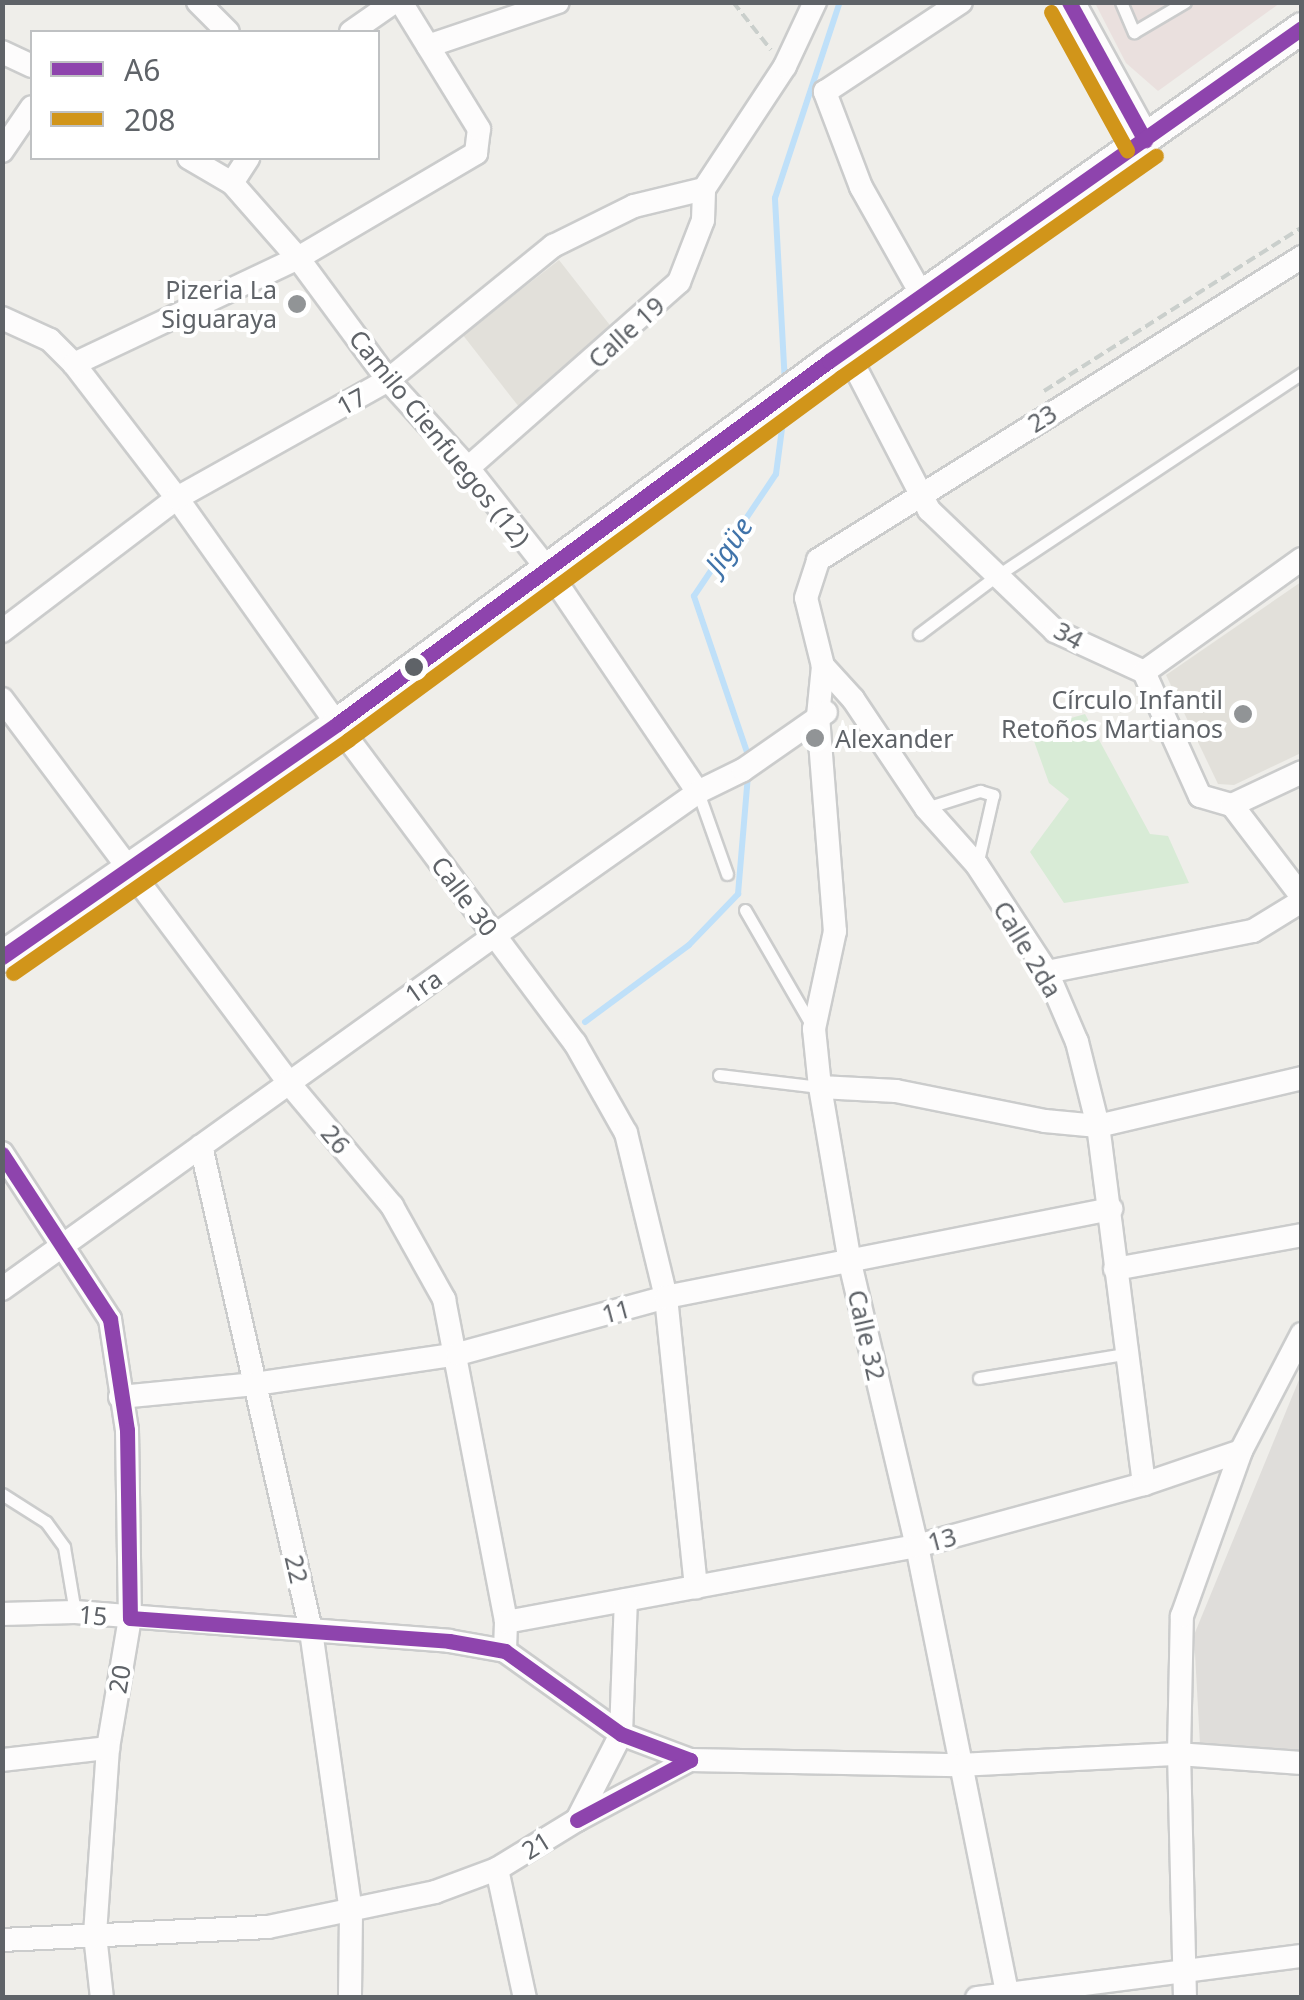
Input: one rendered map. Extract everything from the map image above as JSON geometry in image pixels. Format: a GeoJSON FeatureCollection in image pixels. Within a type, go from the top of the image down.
{"type":"FeatureCollection","features":[{"type":"Feature","properties":{"kind":"street"},"geometry":{"type":"LineString","coordinates":[[198,2],[226,30]]}},
{"type":"Feature","properties":{"kind":"street"},"geometry":{"type":"LineString","coordinates":[[74,364],[298,258],[476,152],[479,129],[398,2],[353,30]]}},
{"type":"Feature","properties":{"kind":"street"},"geometry":{"type":"LineString","coordinates":[[428,46],[558,2]]}},
{"type":"Feature","properties":{"kind":"street","name":"Calle 19"},"geometry":{"type":"LineString","coordinates":[[468,468],[679,282],[703,220],[704,189],[785,66],[815,2]]}},
{"type":"Feature","properties":{"kind":"street"},"geometry":{"type":"LineString","coordinates":[[923,297],[862,187],[825,92],[961,2]]}},
{"type":"Feature","properties":{"kind":"street"},"geometry":{"type":"LineString","coordinates":[[1068,2],[1145,140]]}},
{"type":"Feature","properties":{"kind":"street"},"geometry":{"type":"LineString","coordinates":[[2,956],[337,724],[842,352],[1302,28]]}},
{"type":"Feature","properties":{"kind":"street"},"geometry":{"type":"LineString","coordinates":[[2,52],[30,65]]}},
{"type":"Feature","properties":{"kind":"street"},"geometry":{"type":"LineString","coordinates":[[2,151],[30,109]]}},
{"type":"Feature","properties":{"kind":"street","name":"Camilo Cienfuegos (12)"},"geometry":{"type":"LineString","coordinates":[[192,160],[232,183],[298,258],[388,380],[468,468],[546,567],[698,792]]}},
{"type":"Feature","properties":{"kind":"street"},"geometry":{"type":"LineString","coordinates":[[232,183],[247,160]]}},
{"type":"Feature","properties":{"kind":"street","name":"17"},"geometry":{"type":"LineString","coordinates":[[2,631],[177,498],[388,380],[553,246],[634,206],[704,189]]}},
{"type":"Feature","properties":{"kind":"street","name":"23"},"geometry":{"type":"LineString","coordinates":[[806,598],[818,560],[1302,257]]}},
{"type":"Feature","properties":{"kind":"street","name":"Calle 30"},"geometry":{"type":"LineString","coordinates":[[2,318],[50,340],[74,364],[177,498],[337,724],[574,1043],[626,1134],[666,1297],[696,1587]]}},
{"type":"Feature","properties":{"kind":"street","name":"34"},"geometry":{"type":"LineString","coordinates":[[842,352],[857,371],[919,494],[995,577],[1056,631],[1144,672]]}},
{"type":"Feature","properties":{"kind":"street"},"geometry":{"type":"LineString","coordinates":[[1047,972],[1253,931],[1302,899],[1232,805],[1200,796],[1144,672],[1302,559]]}},
{"type":"Feature","properties":{"kind":"street","name":"Calle 2da"},"geometry":{"type":"LineString","coordinates":[[806,598],[822,666],[853,699],[926,808],[976,865],[1047,972],[1077,1042],[1098,1126],[1111,1210],[1124,1354]]}},
{"type":"Feature","properties":{"kind":"street","name":"Calle 32"},"geometry":{"type":"LineString","coordinates":[[822,666],[818,716],[835,882],[835,931],[814,1029],[820,1087],[850,1263],[917,1546],[1008,1995]]}},
{"type":"Feature","properties":{"kind":"street","name":"26"},"geometry":{"type":"LineString","coordinates":[[2,699],[288,1082],[392,1206],[444,1299],[458,1354],[506,1622],[505,1650]]}},
{"type":"Feature","properties":{"kind":"street","name":"1ra"},"geometry":{"type":"LineString","coordinates":[[2,1288],[698,792],[750,765],[818,716],[853,699]]}},
{"type":"Feature","properties":{"kind":"street"},"geometry":{"type":"LineString","coordinates":[[1232,805],[1302,772]]}},
{"type":"Feature","properties":{"kind":"street"},"geometry":{"type":"LineString","coordinates":[[820,1087],[896,1092],[1046,1121],[1098,1126],[1302,1078]]}},
{"type":"Feature","properties":{"kind":"street","name":"22"},"geometry":{"type":"LineString","coordinates":[[200,1146],[311,1631],[351,1913],[350,1998]]}},
{"type":"Feature","properties":{"kind":"street","name":"20"},"geometry":{"type":"LineString","coordinates":[[2,1152],[64,1242],[110,1319],[127,1430],[130,1618],[108,1748],[96,1935],[102,1998]]}},
{"type":"Feature","properties":{"kind":"street","name":"11"},"geometry":{"type":"LineString","coordinates":[[120,1397],[255,1384],[458,1354],[666,1297],[1111,1210]]}},
{"type":"Feature","properties":{"kind":"street"},"geometry":{"type":"LineString","coordinates":[[1116,1269],[1302,1235]]}},
{"type":"Feature","properties":{"kind":"street"},"geometry":{"type":"LineString","coordinates":[[1185,1998],[1179,1754],[1182,1616],[1241,1450],[1302,1334]]}},
{"type":"Feature","properties":{"kind":"street"},"geometry":{"type":"LineString","coordinates":[[1124,1354],[1144,1484]]}},
{"type":"Feature","properties":{"kind":"street","name":"13"},"geometry":{"type":"LineString","coordinates":[[506,1622],[917,1546],[1144,1484],[1241,1450]]}},
{"type":"Feature","properties":{"kind":"street"},"geometry":{"type":"LineString","coordinates":[[577,1820],[621,1734],[626,1600]]}},
{"type":"Feature","properties":{"kind":"street","name":"15"},"geometry":{"type":"LineString","coordinates":[[2,1614],[74,1612],[449,1641],[505,1650],[621,1734],[690,1760]]}},
{"type":"Feature","properties":{"kind":"street"},"geometry":{"type":"LineString","coordinates":[[2,1760],[108,1748]]}},
{"type":"Feature","properties":{"kind":"street","name":"21"},"geometry":{"type":"LineString","coordinates":[[2,1940],[268,1927],[351,1913],[435,1892],[498,1869],[577,1820],[690,1760],[960,1765],[1179,1754],[1302,1763]]}},
{"type":"Feature","properties":{"kind":"street"},"geometry":{"type":"LineString","coordinates":[[498,1869],[525,1998]]}},
{"type":"Feature","properties":{"kind":"street"},"geometry":{"type":"LineString","coordinates":[[978,1998],[1302,1956]]}},
{"type":"Feature","properties":{"kind":"lane"},"geometry":{"type":"LineString","coordinates":[[1120,2],[1134,32],[1185,2]]}},
{"type":"Feature","properties":{"kind":"lane"},"geometry":{"type":"LineString","coordinates":[[919,634],[995,577],[1302,372]]}},
{"type":"Feature","properties":{"kind":"lane"},"geometry":{"type":"LineString","coordinates":[[926,808],[980,791],[993,795],[976,865]]}},
{"type":"Feature","properties":{"kind":"lane"},"geometry":{"type":"LineString","coordinates":[[698,792],[727,874]]}},
{"type":"Feature","properties":{"kind":"lane"},"geometry":{"type":"LineString","coordinates":[[745,910],[814,1029]]}},
{"type":"Feature","properties":{"kind":"lane"},"geometry":{"type":"LineString","coordinates":[[720,1075],[820,1087]]}},
{"type":"Feature","properties":{"kind":"lane"},"geometry":{"type":"LineString","coordinates":[[979,1378],[1124,1354]]}},
{"type":"Feature","properties":{"kind":"lane"},"geometry":{"type":"LineString","coordinates":[[2,1494],[46,1522],[64,1546],[74,1612]]}},
{"type":"Feature","properties":{"kind":"path"},"geometry":{"type":"LineString","coordinates":[[734,2],[785,66]]}},
{"type":"Feature","properties":{"kind":"path"},"geometry":{"type":"LineString","coordinates":[[1040,394],[1302,227]]}},
{"type":"Feature","properties":{"kind":"shaded area"},"geometry":{"type":"Polygon","coordinates":[[[1095,3],[1280,3],[1158,91],[1126,63],[1095,3]]]}},
{"type":"Feature","properties":{"kind":"shaded area"},"geometry":{"type":"Polygon","coordinates":[[[559,260],[616,332],[520,408],[463,335],[559,260]]]}},
{"type":"Feature","properties":{"kind":"shaded area","name":"Círculo Infantil Retoños Martianos"},"geometry":{"type":"Polygon","coordinates":[[[1301,582],[1301,753],[1234,785],[1218,784],[1166,675],[1301,582]]]}},
{"type":"Feature","properties":{"kind":"shaded area"},"geometry":{"type":"Polygon","coordinates":[[[1301,1375],[1301,1759],[1201,1763],[1194,1635],[1301,1375]]]}},
{"type":"Feature","properties":{"kind":"green space"},"geometry":{"type":"Polygon","coordinates":[[[1085,714],[1150,834],[1168,836],[1189,883],[1064,903],[1030,852],[1069,799],[1049,783],[1030,730],[1085,714]]]}},
{"type":"Feature","properties":{"kind":"waterway","name":"Jigüe"},"geometry":{"type":"LineString","coordinates":[[785,384],[775,198],[840,2]]}},
{"type":"Feature","properties":{"kind":"waterway","name":"Jigüe"},"geometry":{"type":"LineString","coordinates":[[749,758],[694,596],[776,474],[785,406]]}},
{"type":"Feature","properties":{"kind":"waterway","name":"Jigüe"},"geometry":{"type":"LineString","coordinates":[[585,1022],[689,945],[738,894],[748,776]]}},
{"type":"Feature","properties":{"kind":"transit line","name":"A6"},"geometry":{"type":"LineString","coordinates":[[1069,2],[1145,140]]}},
{"type":"Feature","properties":{"kind":"transit line","name":"208"},"geometry":{"type":"LineString","coordinates":[[1051,12],[1127,150]]}},
{"type":"Feature","properties":{"kind":"transit line","name":"A6"},"geometry":{"type":"LineString","coordinates":[[2,957],[337,724],[829,361],[1302,28]]}},
{"type":"Feature","properties":{"kind":"transit line","name":"208"},"geometry":{"type":"LineString","coordinates":[[13,973],[348,740],[841,377],[1156,156]]}},
{"type":"Feature","properties":{"kind":"transit line","name":"A6"},"geometry":{"type":"LineString","coordinates":[[2,1154],[110,1319],[127,1430],[130,1618]]}},
{"type":"Feature","properties":{"kind":"transit line","name":"A6"},"geometry":{"type":"LineString","coordinates":[[130,1618],[449,1641],[505,1651],[621,1734],[690,1760]]}},
{"type":"Feature","properties":{"kind":"transit line","name":"A6"},"geometry":{"type":"LineString","coordinates":[[577,1820],[690,1760]]}},
{"type":"Feature","properties":{"kind":"place","name":"Pizeria La Siguaraya"},"geometry":{"type":"Point","coordinates":[297,304]}},
{"type":"Feature","properties":{"kind":"place","name":"Círculo Infantil Retoños Martianos"},"geometry":{"type":"Point","coordinates":[1243,714]}},
{"type":"Feature","properties":{"kind":"place","name":"Alexander"},"geometry":{"type":"Point","coordinates":[815,738]}}]}
